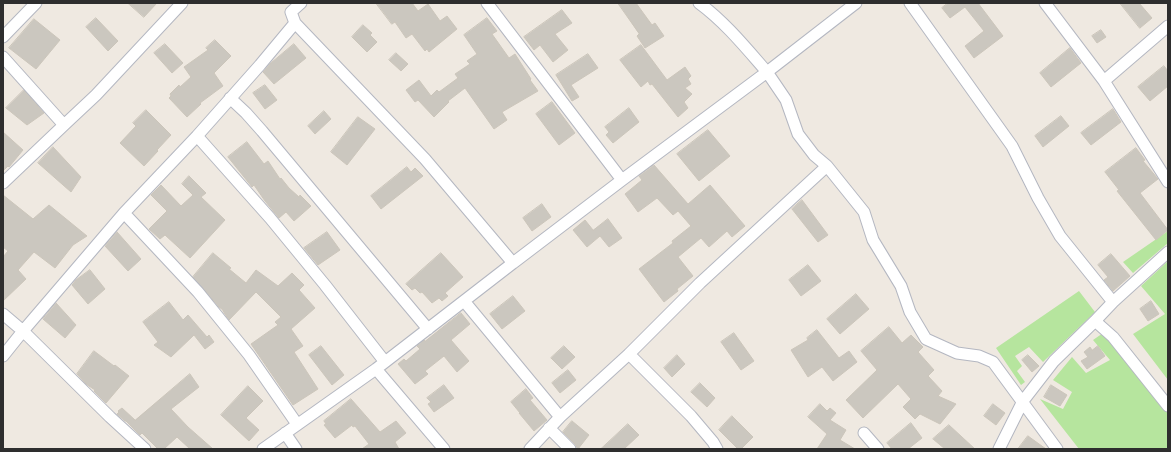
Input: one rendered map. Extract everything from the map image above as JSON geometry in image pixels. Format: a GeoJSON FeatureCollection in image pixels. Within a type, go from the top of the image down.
{"type":"FeatureCollection","features":[{"type":"Feature","properties":{"kind":"street"},"geometry":{"type":"LineString","coordinates":[[3,37],[36,3]]}},
{"type":"Feature","properties":{"kind":"street"},"geometry":{"type":"LineString","coordinates":[[3,183],[96,95],[182,3]]}},
{"type":"Feature","properties":{"kind":"street"},"geometry":{"type":"LineString","coordinates":[[301,3],[291,12],[295,23],[425,159],[514,263]]}},
{"type":"Feature","properties":{"kind":"street"},"geometry":{"type":"LineString","coordinates":[[487,3],[622,180]]}},
{"type":"Feature","properties":{"kind":"street"},"geometry":{"type":"LineString","coordinates":[[699,3],[712,12],[734,34],[767,72],[786,100],[798,134],[814,155],[827,166],[864,212],[873,240],[901,286],[910,312],[926,339],[957,353],[979,356],[993,362],[1057,449]]}},
{"type":"Feature","properties":{"kind":"street"},"geometry":{"type":"LineString","coordinates":[[263,449],[381,365],[856,3]]}},
{"type":"Feature","properties":{"kind":"street"},"geometry":{"type":"LineString","coordinates":[[910,3],[1012,146],[1038,198],[1060,236],[1113,302]]}},
{"type":"Feature","properties":{"kind":"street"},"geometry":{"type":"LineString","coordinates":[[1045,3],[1104,81],[1168,182]]}},
{"type":"Feature","properties":{"kind":"street"},"geometry":{"type":"LineString","coordinates":[[3,356],[124,214],[260,65],[295,23]]}},
{"type":"Feature","properties":{"kind":"street"},"geometry":{"type":"LineString","coordinates":[[1104,81],[1168,26]]}},
{"type":"Feature","properties":{"kind":"street"},"geometry":{"type":"LineString","coordinates":[[3,58],[64,125]]}},
{"type":"Feature","properties":{"kind":"street"},"geometry":{"type":"LineString","coordinates":[[230,98],[262,131],[428,329]]}},
{"type":"Feature","properties":{"kind":"street"},"geometry":{"type":"LineString","coordinates":[[196,136],[285,236],[325,285],[381,365],[444,449]]}},
{"type":"Feature","properties":{"kind":"street"},"geometry":{"type":"LineString","coordinates":[[530,449],[560,417],[629,354],[700,283],[827,166]]}},
{"type":"Feature","properties":{"kind":"street"},"geometry":{"type":"LineString","coordinates":[[124,214],[198,292],[249,355],[297,424]]}},
{"type":"Feature","properties":{"kind":"street"},"geometry":{"type":"LineString","coordinates":[[999,449],[1023,401],[1054,361],[1113,302],[1168,252]]}},
{"type":"Feature","properties":{"kind":"street"},"geometry":{"type":"LineString","coordinates":[[464,301],[560,417]]}},
{"type":"Feature","properties":{"kind":"street"},"geometry":{"type":"LineString","coordinates":[[3,314],[23,331],[110,417],[145,449]]}},
{"type":"Feature","properties":{"kind":"street"},"geometry":{"type":"LineString","coordinates":[[1095,321],[1113,337],[1167,402]]}},
{"type":"Feature","properties":{"kind":"street"},"geometry":{"type":"LineString","coordinates":[[629,354],[691,416],[718,449]]}},
{"type":"Feature","properties":{"kind":"street"},"geometry":{"type":"LineString","coordinates":[[549,428],[570,449]]}},
{"type":"Feature","properties":{"kind":"street"},"geometry":{"type":"LineString","coordinates":[[285,433],[296,449]]}},
{"type":"Feature","properties":{"kind":"street"},"geometry":{"type":"LineString","coordinates":[[864,433],[878,449]]}},
{"type":"Feature","properties":{"kind":"green space"},"geometry":{"type":"Polygon","coordinates":[[[1168,231],[1168,243],[1133,273],[1123,262],[1168,231]]]}},
{"type":"Feature","properties":{"kind":"green space"},"geometry":{"type":"Polygon","coordinates":[[[1168,261],[1168,380],[1133,334],[1165,314],[1141,286],[1168,261]]]}},
{"type":"Feature","properties":{"kind":"green space"},"geometry":{"type":"Polygon","coordinates":[[[1079,291],[1095,312],[1043,362],[1029,347],[1015,356],[1022,366],[1017,371],[1025,382],[1021,385],[996,348],[1079,291]]]}},
{"type":"Feature","properties":{"kind":"green space"},"geometry":{"type":"Polygon","coordinates":[[[1106,331],[1168,413],[1168,449],[1079,449],[1040,399],[1063,409],[1072,392],[1053,380],[1072,357],[1086,373],[1110,360],[1093,340],[1106,331]]]}},
{"type":"Feature","properties":{"kind":"building"},"geometry":{"type":"Polygon","coordinates":[[[128,3],[157,3],[144,17],[128,3]]]}},
{"type":"Feature","properties":{"kind":"building"},"geometry":{"type":"Polygon","coordinates":[[[376,3],[412,3],[418,11],[428,4],[440,21],[447,16],[457,29],[429,52],[427,49],[425,51],[412,34],[406,38],[395,22],[392,24],[376,3]]]}},
{"type":"Feature","properties":{"kind":"building"},"geometry":{"type":"Polygon","coordinates":[[[618,3],[636,3],[652,25],[655,23],[664,36],[645,48],[637,36],[639,34],[618,3]]]}},
{"type":"Feature","properties":{"kind":"building"},"geometry":{"type":"Polygon","coordinates":[[[948,3],[978,3],[1003,36],[974,58],[965,46],[984,31],[965,7],[950,18],[942,8],[948,3]]]}},
{"type":"Feature","properties":{"kind":"building"},"geometry":{"type":"Polygon","coordinates":[[[1120,3],[1139,3],[1152,18],[1140,28],[1120,3]]]}},
{"type":"Feature","properties":{"kind":"building"},"geometry":{"type":"Polygon","coordinates":[[[562,10],[572,23],[555,34],[568,50],[553,62],[540,45],[534,50],[524,37],[562,10]]]}},
{"type":"Feature","properties":{"kind":"building"},"geometry":{"type":"Polygon","coordinates":[[[96,18],[118,41],[108,51],[86,27],[96,18]]]}},
{"type":"Feature","properties":{"kind":"building"},"geometry":{"type":"Polygon","coordinates":[[[487,18],[497,31],[492,34],[509,58],[515,54],[538,91],[502,112],[507,120],[494,129],[465,88],[448,101],[449,102],[434,117],[418,100],[415,102],[406,90],[419,80],[431,96],[437,90],[439,92],[458,78],[455,74],[470,64],[467,61],[477,54],[464,35],[487,18]]]}},
{"type":"Feature","properties":{"kind":"building"},"geometry":{"type":"Polygon","coordinates":[[[34,19],[60,40],[36,69],[9,48],[34,19]]]}},
{"type":"Feature","properties":{"kind":"building"},"geometry":{"type":"Polygon","coordinates":[[[363,25],[372,33],[370,35],[377,42],[367,52],[352,37],[363,25]]]}},
{"type":"Feature","properties":{"kind":"building"},"geometry":{"type":"Polygon","coordinates":[[[1101,30],[1106,37],[1097,43],[1092,36],[1101,30]]]}},
{"type":"Feature","properties":{"kind":"building"},"geometry":{"type":"Polygon","coordinates":[[[215,40],[231,56],[214,73],[223,86],[200,103],[201,104],[187,117],[169,98],[171,96],[170,94],[179,85],[180,87],[191,77],[184,67],[208,50],[206,48],[215,40]]]}},
{"type":"Feature","properties":{"kind":"building"},"geometry":{"type":"Polygon","coordinates":[[[165,44],[183,63],[172,73],[154,53],[165,44]]]}},
{"type":"Feature","properties":{"kind":"building"},"geometry":{"type":"Polygon","coordinates":[[[294,44],[306,58],[274,84],[263,72],[271,63],[294,44]]]}},
{"type":"Feature","properties":{"kind":"building"},"geometry":{"type":"Polygon","coordinates":[[[641,45],[667,80],[685,67],[691,76],[688,79],[691,84],[685,88],[692,94],[684,102],[688,108],[678,117],[652,84],[650,85],[648,81],[641,87],[620,60],[641,45]]]}},
{"type":"Feature","properties":{"kind":"building"},"geometry":{"type":"Polygon","coordinates":[[[1070,48],[1081,63],[1051,87],[1040,73],[1070,48]]]}},
{"type":"Feature","properties":{"kind":"building"},"geometry":{"type":"Polygon","coordinates":[[[396,53],[408,64],[401,71],[389,60],[396,53]]]}},
{"type":"Feature","properties":{"kind":"building"},"geometry":{"type":"Polygon","coordinates":[[[588,54],[598,68],[571,85],[579,97],[572,101],[556,75],[588,54]]]}},
{"type":"Feature","properties":{"kind":"building"},"geometry":{"type":"Polygon","coordinates":[[[1164,66],[1168,71],[1168,86],[1150,101],[1138,87],[1164,66]]]}},
{"type":"Feature","properties":{"kind":"building"},"geometry":{"type":"Polygon","coordinates":[[[265,85],[277,100],[265,109],[253,93],[265,85]]]}},
{"type":"Feature","properties":{"kind":"building"},"geometry":{"type":"Polygon","coordinates":[[[24,90],[44,113],[27,125],[6,108],[24,90]]]}},
{"type":"Feature","properties":{"kind":"building"},"geometry":{"type":"Polygon","coordinates":[[[552,102],[575,133],[559,145],[536,114],[552,102]]]}},
{"type":"Feature","properties":{"kind":"building"},"geometry":{"type":"Polygon","coordinates":[[[629,108],[639,122],[613,143],[606,135],[609,132],[605,127],[629,108]]]}},
{"type":"Feature","properties":{"kind":"building"},"geometry":{"type":"Polygon","coordinates":[[[1113,109],[1121,122],[1091,145],[1081,133],[1113,109]]]}},
{"type":"Feature","properties":{"kind":"building"},"geometry":{"type":"Polygon","coordinates":[[[146,110],[171,135],[144,166],[120,143],[136,126],[133,123],[146,110]]]}},
{"type":"Feature","properties":{"kind":"building"},"geometry":{"type":"Polygon","coordinates":[[[324,111],[331,119],[315,134],[308,126],[324,111]]]}},
{"type":"Feature","properties":{"kind":"building"},"geometry":{"type":"Polygon","coordinates":[[[1061,116],[1069,126],[1043,147],[1035,136],[1061,116]]]}},
{"type":"Feature","properties":{"kind":"building"},"geometry":{"type":"Polygon","coordinates":[[[358,117],[375,129],[347,165],[331,152],[358,117]]]}},
{"type":"Feature","properties":{"kind":"building"},"geometry":{"type":"Polygon","coordinates":[[[708,130],[730,156],[699,181],[677,154],[708,130]]]}},
{"type":"Feature","properties":{"kind":"building"},"geometry":{"type":"Polygon","coordinates":[[[3,132],[23,150],[9,167],[8,166],[3,171],[3,132]]]}},
{"type":"Feature","properties":{"kind":"building"},"geometry":{"type":"Polygon","coordinates":[[[247,142],[264,164],[268,161],[280,179],[281,178],[289,188],[299,197],[300,195],[311,206],[294,221],[286,212],[279,218],[254,185],[252,187],[228,157],[247,142]]]}},
{"type":"Feature","properties":{"kind":"building"},"geometry":{"type":"Polygon","coordinates":[[[53,147],[81,177],[71,192],[38,163],[53,147]]]}},
{"type":"Feature","properties":{"kind":"building"},"geometry":{"type":"Polygon","coordinates":[[[1136,148],[1145,160],[1143,161],[1158,179],[1140,193],[1168,230],[1156,240],[1117,191],[1119,190],[1105,172],[1136,148]]]}},
{"type":"Feature","properties":{"kind":"building"},"geometry":{"type":"Polygon","coordinates":[[[654,165],[688,204],[710,185],[745,226],[732,237],[727,231],[709,247],[701,238],[678,257],[693,276],[664,302],[639,269],[673,243],[672,241],[691,226],[678,211],[673,215],[657,198],[638,212],[625,194],[642,180],[639,176],[654,165]]]}},
{"type":"Feature","properties":{"kind":"building"},"geometry":{"type":"Polygon","coordinates":[[[407,167],[411,172],[415,168],[423,176],[381,209],[371,196],[407,167]]]}},
{"type":"Feature","properties":{"kind":"building"},"geometry":{"type":"Polygon","coordinates":[[[189,176],[206,193],[201,197],[225,220],[190,258],[165,235],[160,239],[149,229],[167,211],[151,195],[161,185],[181,206],[193,195],[182,184],[189,176]]]}},
{"type":"Feature","properties":{"kind":"building"},"geometry":{"type":"Polygon","coordinates":[[[3,195],[33,219],[49,205],[87,236],[73,245],[55,268],[34,252],[18,270],[26,279],[3,301],[3,257],[8,251],[3,247],[3,195]]]}},
{"type":"Feature","properties":{"kind":"building"},"geometry":{"type":"Polygon","coordinates":[[[802,200],[828,235],[818,242],[792,209],[802,200]]]}},
{"type":"Feature","properties":{"kind":"building"},"geometry":{"type":"Polygon","coordinates":[[[542,204],[551,217],[532,231],[523,218],[542,204]]]}},
{"type":"Feature","properties":{"kind":"building"},"geometry":{"type":"Polygon","coordinates":[[[608,219],[622,238],[609,247],[600,236],[587,247],[573,230],[585,220],[593,230],[608,219]]]}},
{"type":"Feature","properties":{"kind":"building"},"geometry":{"type":"Polygon","coordinates":[[[117,232],[141,259],[128,271],[105,246],[117,232]]]}},
{"type":"Feature","properties":{"kind":"building"},"geometry":{"type":"Polygon","coordinates":[[[327,232],[340,250],[318,265],[304,248],[327,232]]]}},
{"type":"Feature","properties":{"kind":"building"},"geometry":{"type":"Polygon","coordinates":[[[213,253],[246,283],[256,270],[278,286],[292,273],[304,285],[299,290],[315,308],[291,329],[303,346],[294,352],[318,389],[293,405],[251,344],[278,325],[275,322],[281,317],[256,292],[229,320],[223,310],[193,277],[213,253]]]}},
{"type":"Feature","properties":{"kind":"building"},"geometry":{"type":"Polygon","coordinates":[[[441,253],[463,277],[445,293],[448,296],[442,301],[439,298],[432,303],[422,292],[420,293],[415,288],[412,290],[406,284],[441,253]]]}},
{"type":"Feature","properties":{"kind":"building"},"geometry":{"type":"Polygon","coordinates":[[[1111,254],[1130,276],[1113,291],[1104,280],[1108,277],[1098,265],[1111,254]]]}},
{"type":"Feature","properties":{"kind":"building"},"geometry":{"type":"Polygon","coordinates":[[[808,265],[821,281],[801,296],[789,280],[808,265]]]}},
{"type":"Feature","properties":{"kind":"building"},"geometry":{"type":"Polygon","coordinates":[[[90,270],[105,289],[88,304],[72,285],[76,280],[90,270]]]}},
{"type":"Feature","properties":{"kind":"building"},"geometry":{"type":"Polygon","coordinates":[[[856,294],[869,309],[840,334],[827,319],[856,294]]]}},
{"type":"Feature","properties":{"kind":"building"},"geometry":{"type":"Polygon","coordinates":[[[513,296],[525,311],[502,329],[490,314],[513,296]]]}},
{"type":"Feature","properties":{"kind":"building"},"geometry":{"type":"Polygon","coordinates":[[[1151,301],[1159,314],[1148,321],[1140,309],[1151,301]]]}},
{"type":"Feature","properties":{"kind":"building"},"geometry":{"type":"Polygon","coordinates":[[[169,302],[183,320],[188,315],[207,337],[209,335],[214,342],[205,349],[194,335],[171,357],[154,345],[158,342],[143,322],[169,302]]]}},
{"type":"Feature","properties":{"kind":"building"},"geometry":{"type":"Polygon","coordinates":[[[56,303],[76,325],[65,338],[43,319],[56,303]]]}},
{"type":"Feature","properties":{"kind":"building"},"geometry":{"type":"Polygon","coordinates":[[[461,313],[470,324],[451,340],[469,361],[457,372],[444,356],[425,371],[428,374],[415,384],[398,364],[404,359],[406,361],[420,349],[417,346],[461,313]]]}},
{"type":"Feature","properties":{"kind":"building"},"geometry":{"type":"Polygon","coordinates":[[[889,327],[902,343],[911,335],[923,347],[918,352],[934,370],[928,376],[942,391],[938,396],[956,404],[940,424],[920,414],[915,419],[903,407],[911,399],[898,384],[863,418],[846,400],[877,370],[861,351],[889,327]]]}},
{"type":"Feature","properties":{"kind":"building"},"geometry":{"type":"Polygon","coordinates":[[[817,330],[839,358],[849,351],[857,362],[833,381],[822,367],[808,377],[791,350],[808,340],[807,338],[817,330]]]}},
{"type":"Feature","properties":{"kind":"building"},"geometry":{"type":"Polygon","coordinates":[[[734,333],[754,361],[741,370],[721,342],[734,333]]]}},
{"type":"Feature","properties":{"kind":"building"},"geometry":{"type":"Polygon","coordinates":[[[321,346],[344,375],[332,385],[309,355],[321,346]]]}},
{"type":"Feature","properties":{"kind":"building"},"geometry":{"type":"Polygon","coordinates":[[[564,346],[575,357],[562,369],[551,358],[564,346]]]}},
{"type":"Feature","properties":{"kind":"building"},"geometry":{"type":"Polygon","coordinates":[[[1098,346],[1105,356],[1087,369],[1081,361],[1088,357],[1084,352],[1090,347],[1092,350],[1098,346]]]}},
{"type":"Feature","properties":{"kind":"building"},"geometry":{"type":"Polygon","coordinates":[[[94,351],[129,376],[106,403],[94,391],[95,390],[86,384],[77,374],[94,351]]]}},
{"type":"Feature","properties":{"kind":"building"},"geometry":{"type":"Polygon","coordinates":[[[677,355],[685,364],[672,377],[664,368],[677,355]]]}},
{"type":"Feature","properties":{"kind":"building"},"geometry":{"type":"Polygon","coordinates":[[[1028,355],[1039,366],[1032,372],[1022,360],[1028,355]]]}},
{"type":"Feature","properties":{"kind":"building"},"geometry":{"type":"Polygon","coordinates":[[[568,370],[576,380],[560,393],[552,383],[568,370]]]}},
{"type":"Feature","properties":{"kind":"building"},"geometry":{"type":"Polygon","coordinates":[[[190,374],[199,387],[171,409],[188,427],[213,449],[190,449],[177,437],[164,449],[158,449],[142,433],[140,435],[117,414],[122,408],[135,420],[190,374]]]}},
{"type":"Feature","properties":{"kind":"building"},"geometry":{"type":"Polygon","coordinates":[[[700,383],[715,398],[707,407],[691,392],[700,383]]]}},
{"type":"Feature","properties":{"kind":"building"},"geometry":{"type":"Polygon","coordinates":[[[444,385],[454,398],[434,412],[428,404],[431,402],[427,398],[444,385]]]}},
{"type":"Feature","properties":{"kind":"building"},"geometry":{"type":"Polygon","coordinates":[[[1051,385],[1067,395],[1060,406],[1044,397],[1051,385]]]}},
{"type":"Feature","properties":{"kind":"building"},"geometry":{"type":"Polygon","coordinates":[[[248,386],[263,401],[246,418],[259,430],[249,441],[221,415],[248,386]]]}},
{"type":"Feature","properties":{"kind":"building"},"geometry":{"type":"Polygon","coordinates":[[[526,389],[533,398],[530,400],[547,420],[534,431],[511,402],[526,389]]]}},
{"type":"Feature","properties":{"kind":"building"},"geometry":{"type":"Polygon","coordinates":[[[351,399],[380,432],[396,421],[406,433],[395,442],[399,449],[362,449],[369,444],[355,426],[353,427],[352,425],[335,438],[324,425],[326,424],[324,421],[351,399]]]}},
{"type":"Feature","properties":{"kind":"building"},"geometry":{"type":"Polygon","coordinates":[[[820,404],[827,411],[830,408],[836,413],[830,420],[846,430],[840,440],[855,449],[817,449],[827,434],[808,417],[820,404]]]}},
{"type":"Feature","properties":{"kind":"building"},"geometry":{"type":"Polygon","coordinates":[[[993,404],[1005,413],[996,425],[984,416],[993,404]]]}},
{"type":"Feature","properties":{"kind":"building"},"geometry":{"type":"Polygon","coordinates":[[[732,416],[753,437],[741,449],[738,449],[719,430],[732,416]]]}},
{"type":"Feature","properties":{"kind":"building"},"geometry":{"type":"Polygon","coordinates":[[[572,421],[589,435],[578,449],[563,432],[572,421]]]}},
{"type":"Feature","properties":{"kind":"building"},"geometry":{"type":"Polygon","coordinates":[[[911,423],[922,438],[908,449],[892,449],[887,443],[911,423]]]}},
{"type":"Feature","properties":{"kind":"building"},"geometry":{"type":"Polygon","coordinates":[[[628,424],[639,435],[624,449],[601,449],[628,424]]]}},
{"type":"Feature","properties":{"kind":"building"},"geometry":{"type":"Polygon","coordinates":[[[949,425],[975,449],[945,449],[933,439],[949,425]]]}},
{"type":"Feature","properties":{"kind":"building"},"geometry":{"type":"Polygon","coordinates":[[[1028,436],[1046,449],[1018,449],[1028,436]]]}}]}
